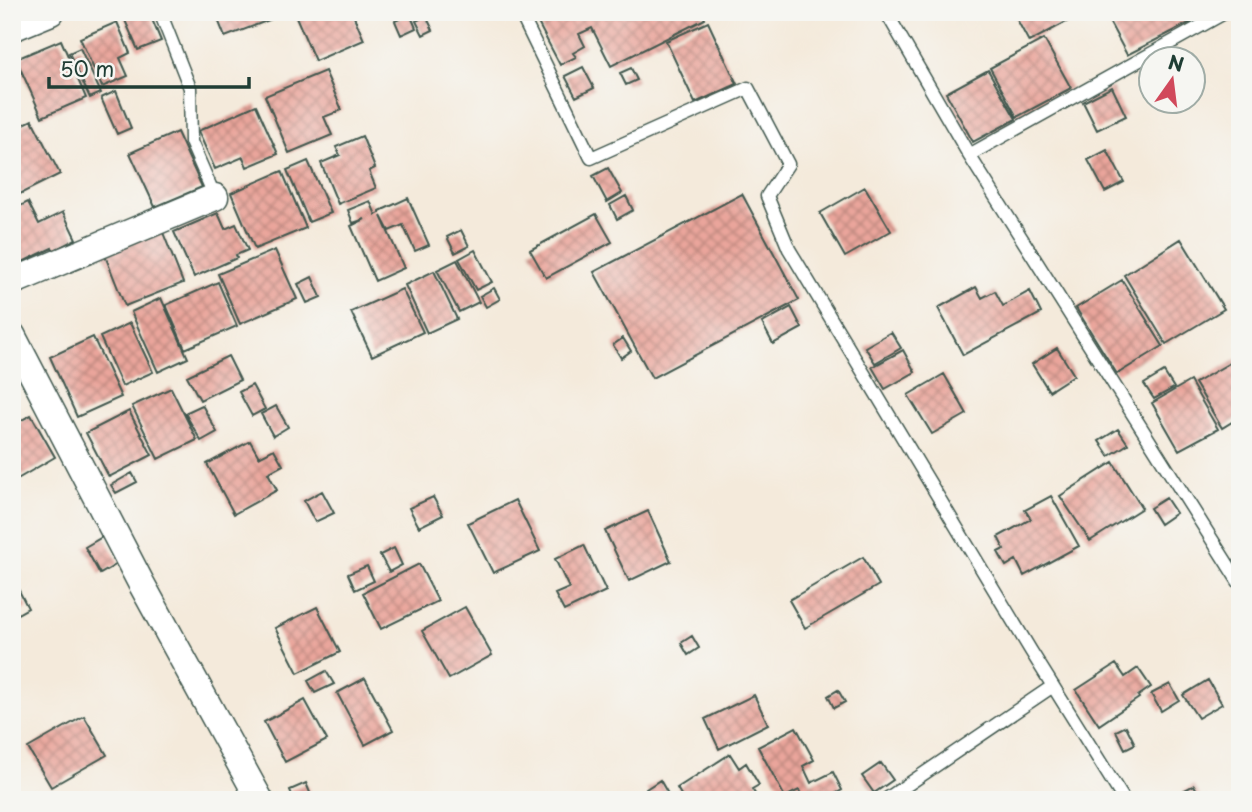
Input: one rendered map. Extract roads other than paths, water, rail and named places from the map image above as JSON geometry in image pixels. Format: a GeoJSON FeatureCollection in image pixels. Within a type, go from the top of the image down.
{"type":"FeatureCollection","features":[{"type":"Feature","properties":{"kind":"street"},"geometry":{"type":"LineString","coordinates":[[12,27],[51,12]]}},
{"type":"Feature","properties":{"kind":"street"},"geometry":{"type":"LineString","coordinates":[[12,282],[215,197]]}},
{"type":"Feature","properties":{"kind":"street"},"geometry":{"type":"LineString","coordinates":[[12,335],[141,583],[260,800]]}},
{"type":"Feature","properties":{"kind":"lane"},"geometry":{"type":"LineString","coordinates":[[160,12],[190,88],[191,142],[215,197]]}},
{"type":"Feature","properties":{"kind":"lane"},"geometry":{"type":"LineString","coordinates":[[520,12],[591,158],[748,88],[788,164],[766,196],[789,249],[1124,800]]}},
{"type":"Feature","properties":{"kind":"lane"},"geometry":{"type":"LineString","coordinates":[[886,12],[969,155],[1240,584]]}},
{"type":"Feature","properties":{"kind":"lane"},"geometry":{"type":"LineString","coordinates":[[969,155],[1226,12]]}},
{"type":"Feature","properties":{"kind":"lane"},"geometry":{"type":"LineString","coordinates":[[885,800],[1053,686]]}}]}
